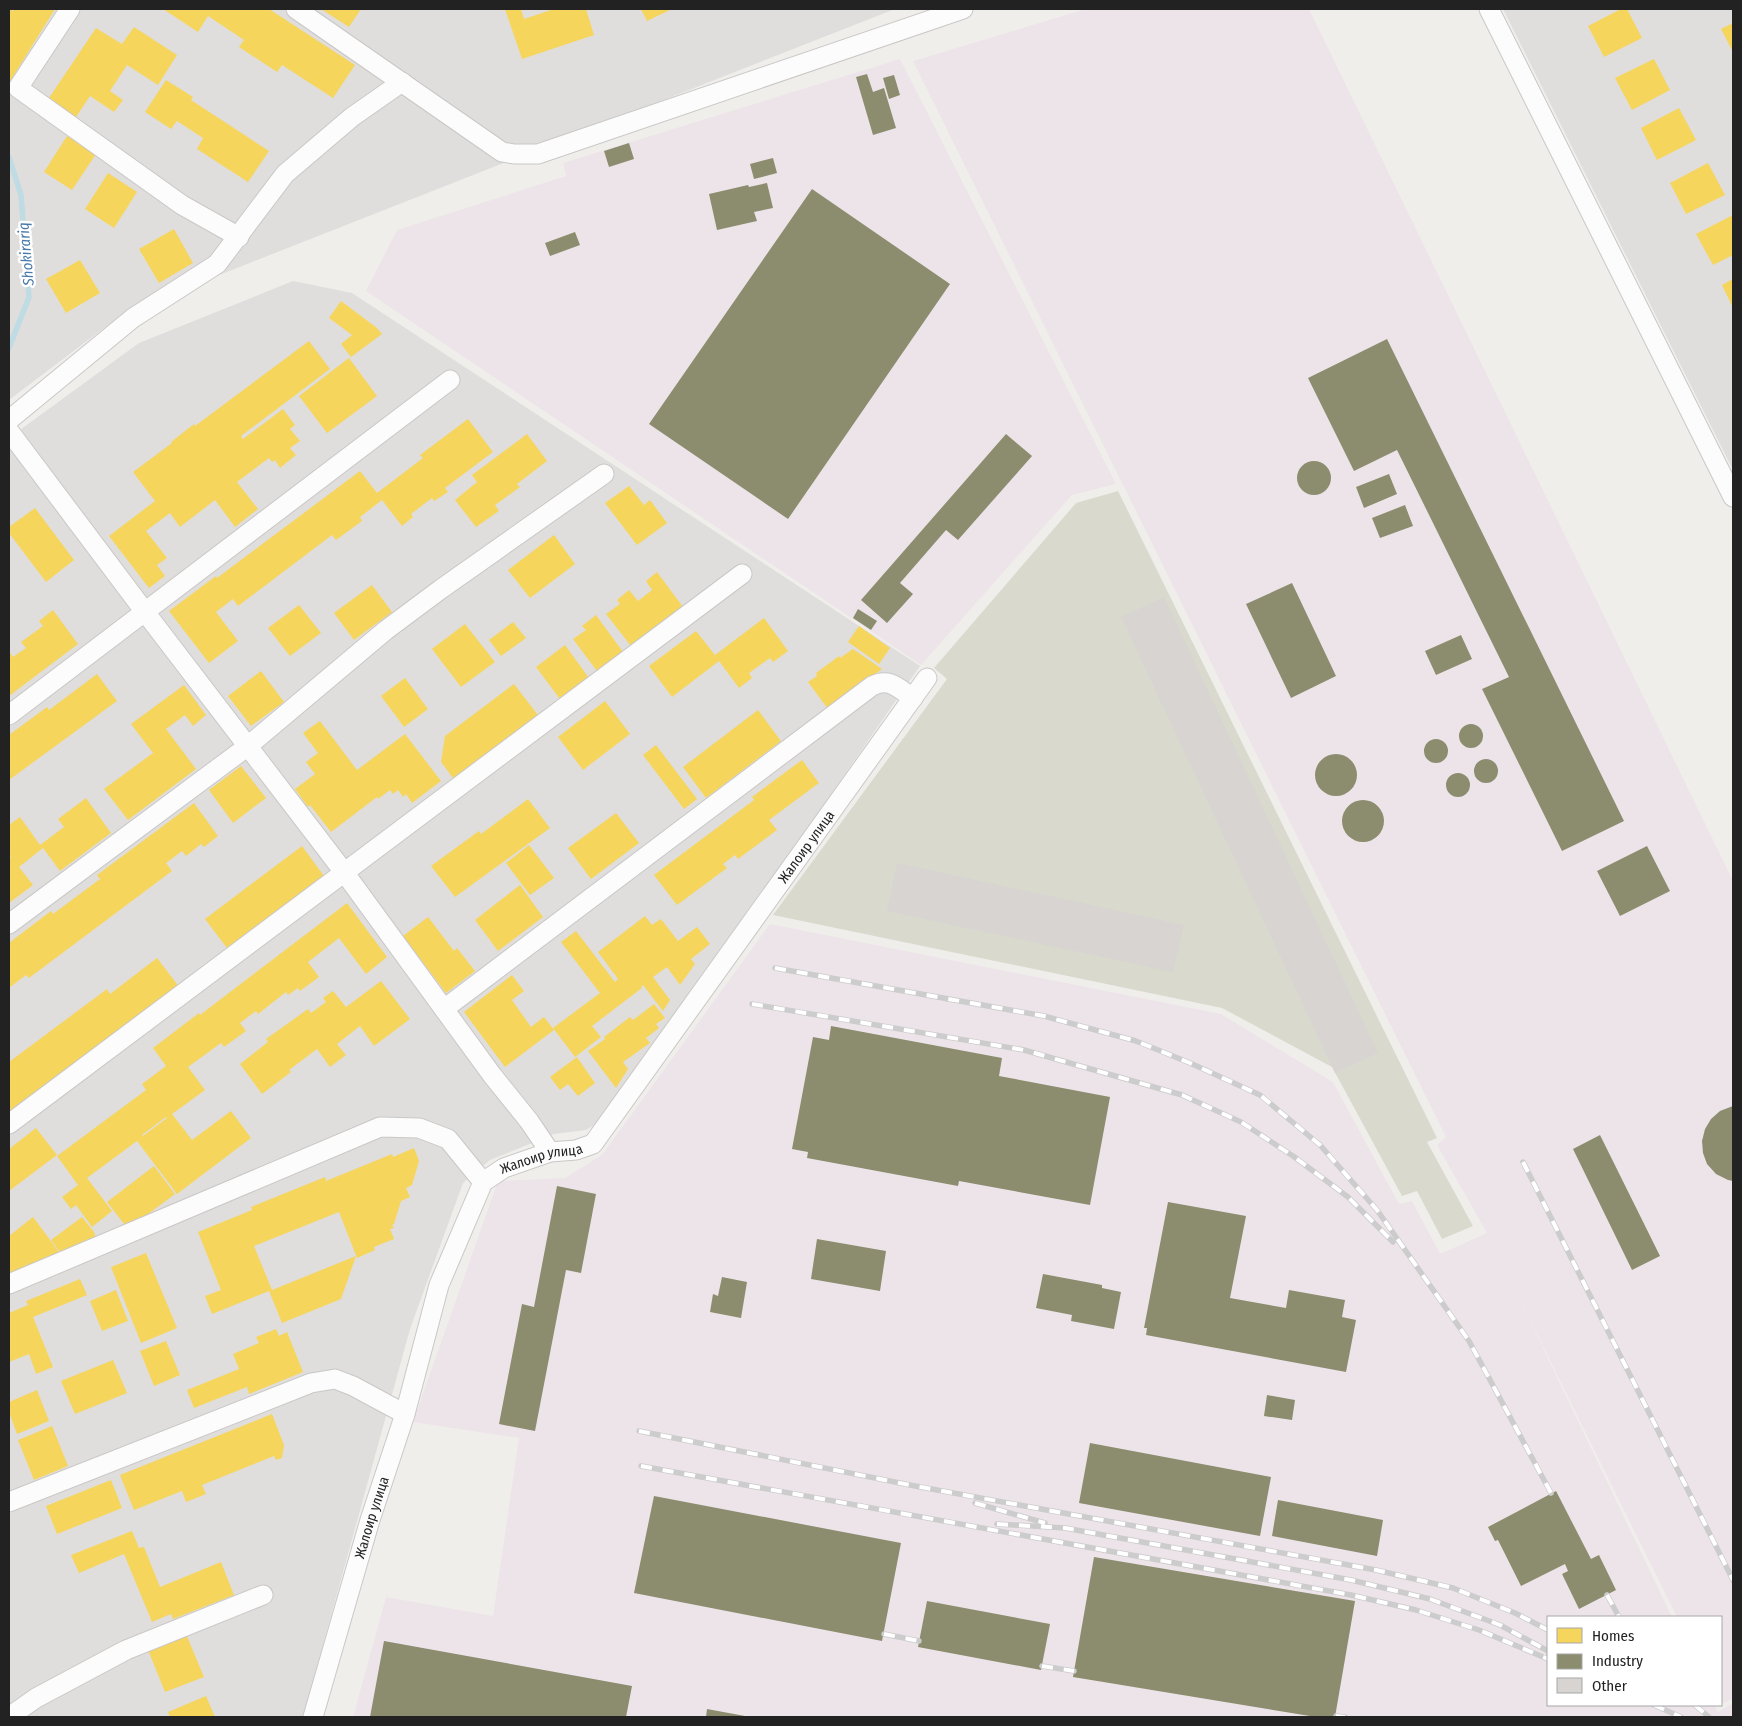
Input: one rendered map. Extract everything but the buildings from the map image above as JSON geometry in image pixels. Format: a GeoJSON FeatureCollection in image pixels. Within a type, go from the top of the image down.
{"type":"FeatureCollection","features":[{"type":"Feature","properties":{"kind":"street"},"geometry":{"type":"LineString","coordinates":[[70,9],[18,88],[182,205],[239,237]]}},
{"type":"Feature","properties":{"kind":"street"},"geometry":{"type":"LineString","coordinates":[[299,10],[502,152],[538,154],[963,9]]}},
{"type":"Feature","properties":{"kind":"street"},"geometry":{"type":"LineString","coordinates":[[1489,9],[1733,497]]}},
{"type":"Feature","properties":{"kind":"street"},"geometry":{"type":"LineString","coordinates":[[9,420],[133,318],[217,264],[285,174],[352,118],[402,82]]}},
{"type":"Feature","properties":{"kind":"street"},"geometry":{"type":"LineString","coordinates":[[9,715],[450,380]]}},
{"type":"Feature","properties":{"kind":"street"},"geometry":{"type":"LineString","coordinates":[[9,431],[344,872],[550,1152]]}},
{"type":"Feature","properties":{"kind":"street"},"geometry":{"type":"LineString","coordinates":[[9,924],[248,746],[386,630],[604,474]]}},
{"type":"Feature","properties":{"kind":"street"},"geometry":{"type":"LineString","coordinates":[[9,1124],[742,574]]}},
{"type":"Feature","properties":{"kind":"street","name":"Жалоир улица"},"geometry":{"type":"LineString","coordinates":[[313,1717],[370,1520],[405,1414],[439,1285],[483,1182],[504,1168],[550,1152],[576,1150],[593,1144],[927,678]]}},
{"type":"Feature","properties":{"kind":"street"},"geometry":{"type":"LineString","coordinates":[[444,1009],[872,686],[879,682],[887,682],[913,698]]}},
{"type":"Feature","properties":{"kind":"street"},"geometry":{"type":"LineString","coordinates":[[9,1284],[380,1127],[419,1128],[448,1139],[483,1182]]}},
{"type":"Feature","properties":{"kind":"street"},"geometry":{"type":"LineString","coordinates":[[9,1502],[311,1384],[335,1379],[353,1386],[405,1414]]}},
{"type":"Feature","properties":{"kind":"street"},"geometry":{"type":"LineString","coordinates":[[9,1717],[36,1698],[126,1650],[263,1595]]}},
{"type":"Feature","properties":{"kind":"shaded area"},"geometry":{"type":"Polygon","coordinates":[[[9,9],[895,9],[125,312],[9,400],[9,9]]]}},
{"type":"Feature","properties":{"kind":"shaded area"},"geometry":{"type":"Polygon","coordinates":[[[1086,9],[1309,9],[1733,881],[1733,1699],[1722,1704],[1722,1616],[1677,1616],[1517,1294],[1672,1616],[1547,1616],[1547,1706],[1715,1706],[1718,1712],[1733,1703],[1733,1717],[353,1717],[386,1597],[493,1616],[519,1438],[413,1422],[498,1181],[565,1178],[602,1155],[770,924],[1221,1014],[1333,1082],[1399,1204],[1412,1201],[1440,1254],[1487,1233],[1437,1145],[1446,1137],[913,61],[1086,9]]]}},
{"type":"Feature","properties":{"kind":"shaded area"},"geometry":{"type":"Polygon","coordinates":[[[1503,9],[1733,9],[1733,470],[1503,9]]]}},
{"type":"Feature","properties":{"kind":"shaded area"},"geometry":{"type":"Polygon","coordinates":[[[900,59],[1116,484],[1072,495],[921,665],[366,291],[397,230],[566,176],[563,163],[900,59]]]}},
{"type":"Feature","properties":{"kind":"shaded area"},"geometry":{"type":"Polygon","coordinates":[[[293,281],[352,293],[920,666],[606,1118],[586,1130],[554,1134],[490,1160],[463,1183],[410,1329],[303,1717],[9,1717],[9,438],[139,343],[293,281]]]}},
{"type":"Feature","properties":{"kind":"shaded area"},"geometry":{"type":"Polygon","coordinates":[[[1118,491],[1437,1138],[1427,1142],[1473,1226],[1442,1239],[1417,1191],[1402,1196],[1332,1067],[1222,1008],[773,915],[947,679],[934,668],[1076,503],[1118,491]]]}},
{"type":"Feature","properties":{"kind":"waterway","name":"Shokirariq"},"geometry":{"type":"LineString","coordinates":[[9,157],[21,195],[29,297],[9,348]]}},
{"type":"Feature","properties":{"kind":"railway"},"geometry":{"type":"LineString","coordinates":[[775,968],[1044,1016],[1136,1041],[1260,1095],[1320,1145],[1377,1210],[1469,1341],[1551,1493]]}},
{"type":"Feature","properties":{"kind":"railway"},"geometry":{"type":"LineString","coordinates":[[752,1004],[1024,1050],[1182,1095],[1241,1122],[1293,1156],[1348,1197],[1393,1242]]}},
{"type":"Feature","properties":{"kind":"railway"},"geometry":{"type":"LineString","coordinates":[[1523,1162],[1733,1580]]}},
{"type":"Feature","properties":{"kind":"railway"},"geometry":{"type":"LineString","coordinates":[[639,1431],[915,1486],[1376,1570],[1453,1588],[1515,1613],[1547,1629]]}},
{"type":"Feature","properties":{"kind":"railway"},"geometry":{"type":"LineString","coordinates":[[641,1466],[1351,1595],[1416,1610],[1479,1630],[1547,1659]]}},
{"type":"Feature","properties":{"kind":"railway"},"geometry":{"type":"LineString","coordinates":[[975,1503],[1045,1523]]}},
{"type":"Feature","properties":{"kind":"railway"},"geometry":{"type":"LineString","coordinates":[[997,1524],[1065,1528],[1351,1580],[1430,1599],[1500,1625],[1547,1650]]}},
{"type":"Feature","properties":{"kind":"railway"},"geometry":{"type":"LineString","coordinates":[[1607,1595],[1618,1616]]}},
{"type":"Feature","properties":{"kind":"railway"},"geometry":{"type":"LineString","coordinates":[[884,1634],[919,1641]]}},
{"type":"Feature","properties":{"kind":"railway"},"geometry":{"type":"LineString","coordinates":[[1042,1666],[1074,1671]]}},
{"type":"Feature","properties":{"kind":"railway"},"geometry":{"type":"LineString","coordinates":[[1656,1706],[1681,1717]]}},
{"type":"Feature","properties":{"kind":"railway"},"geometry":{"type":"LineString","coordinates":[[1696,1706],[1709,1717]]}},
{"type":"Feature","properties":{"kind":"railway"},"geometry":{"type":"LineString","coordinates":[[1336,1716],[1345,1717]]}}]}
